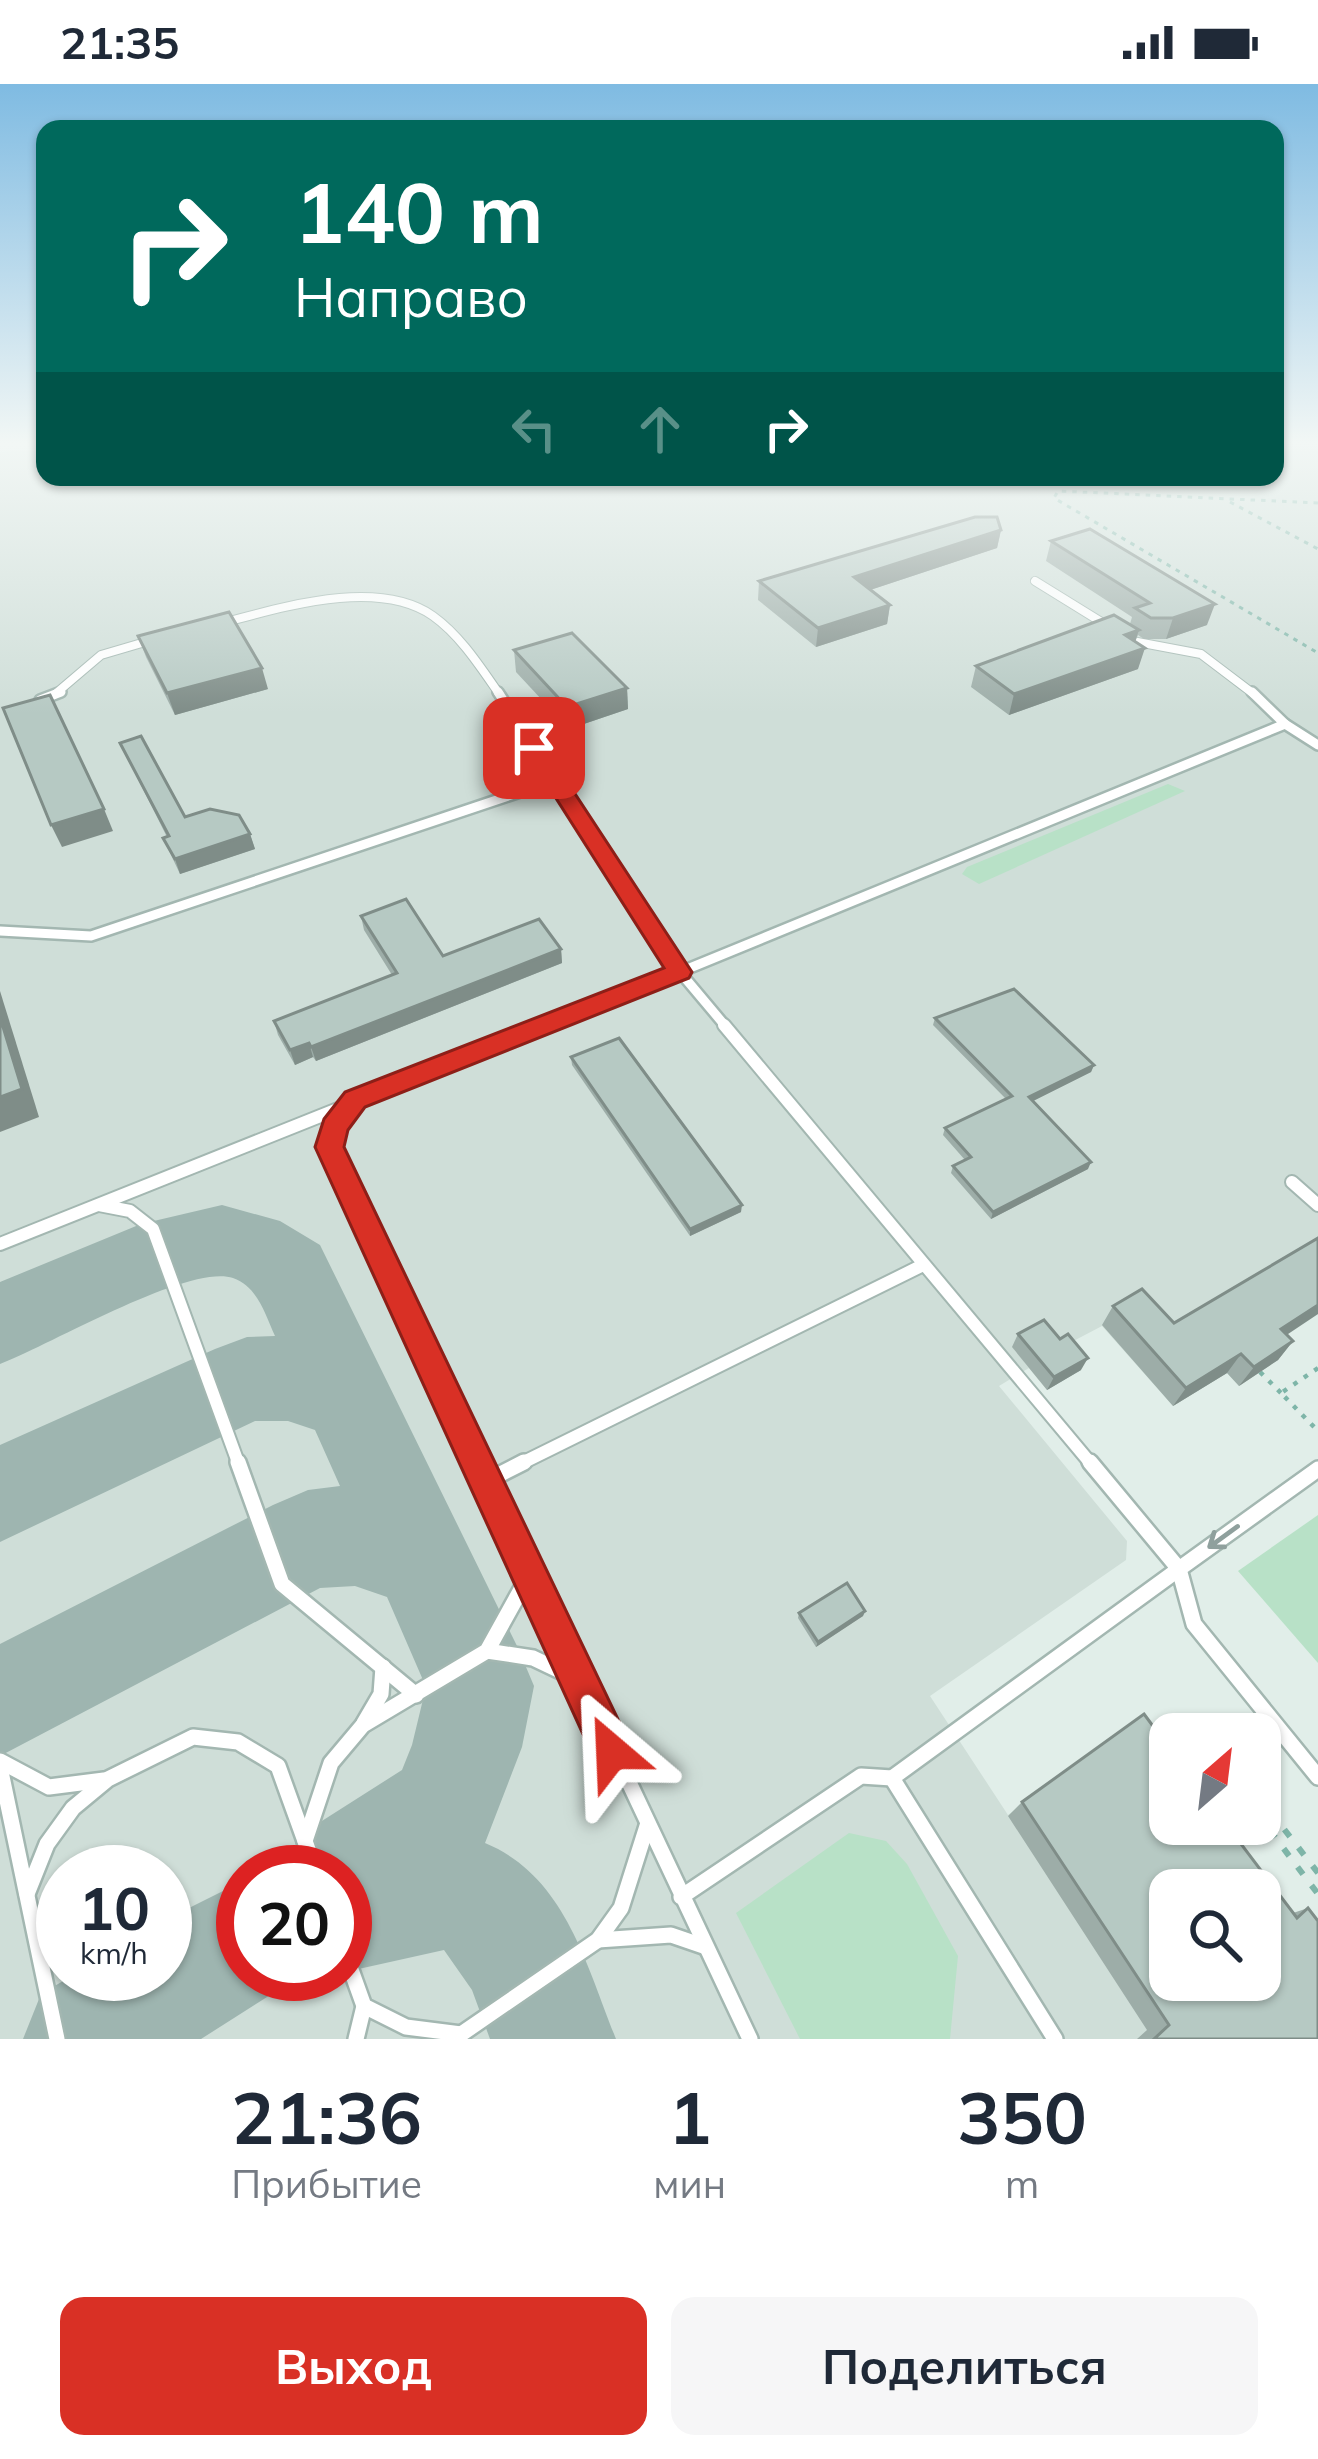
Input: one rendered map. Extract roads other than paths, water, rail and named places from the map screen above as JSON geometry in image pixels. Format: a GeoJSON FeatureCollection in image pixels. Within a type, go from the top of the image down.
{"type":"FeatureCollection","features":[{"type":"Feature","properties":{"kind":"lane"},"geometry":{"type":"LineString","coordinates":[[1035,581],[1142,647],[1186,648],[1249,688],[1285,724],[1318,745]]}},
{"type":"Feature","properties":{"kind":"lane"},"geometry":{"type":"LineString","coordinates":[[213,625],[297,604],[355,600],[430,613],[446,622],[556,780],[680,972],[1179,1569],[1194,1624],[1318,1777]]}},
{"type":"Feature","properties":{"kind":"lane"},"geometry":{"type":"LineString","coordinates":[[34,701],[69,691],[94,660],[109,651],[172,635]]}},
{"type":"Feature","properties":{"kind":"lane"},"geometry":{"type":"LineString","coordinates":[[0,1244],[1285,724]]}},
{"type":"Feature","properties":{"kind":"lane"},"geometry":{"type":"LineString","coordinates":[[0,931],[91,936],[556,780]]}},
{"type":"Feature","properties":{"kind":"lane"},"geometry":{"type":"LineString","coordinates":[[355,1100],[334,1126],[329,1147],[483,1483],[750,2039]]}},
{"type":"Feature","properties":{"kind":"lane"},"geometry":{"type":"LineString","coordinates":[[1292,1183],[1318,1204]]}},
{"type":"Feature","properties":{"kind":"lane"},"geometry":{"type":"LineString","coordinates":[[96,1204],[130,1211],[153,1229],[282,1584],[416,1695]]}},
{"type":"Feature","properties":{"kind":"lane"},"geometry":{"type":"LineString","coordinates":[[483,1483],[922,1265]]}},
{"type":"Feature","properties":{"kind":"lane"},"geometry":{"type":"LineString","coordinates":[[681,1898],[861,1776],[892,1778],[1318,1469]]}},
{"type":"Feature","properties":{"kind":"lane"},"geometry":{"type":"LineString","coordinates":[[363,1725],[487,1651],[528,1577]]}},
{"type":"Feature","properties":{"kind":"lane"},"geometry":{"type":"LineString","coordinates":[[487,1651],[533,1658],[577,1679]]}},
{"type":"Feature","properties":{"kind":"lane"},"geometry":{"type":"LineString","coordinates":[[305,1841],[331,1763],[363,1725],[381,1694],[383,1667]]}},
{"type":"Feature","properties":{"kind":"lane"},"geometry":{"type":"LineString","coordinates":[[0,1764],[30,1782],[60,1792],[108,1779],[193,1737],[238,1742],[278,1766],[306,1845]]}},
{"type":"Feature","properties":{"kind":"lane"},"geometry":{"type":"LineString","coordinates":[[0,1764],[57,2039]]}},
{"type":"Feature","properties":{"kind":"lane"},"geometry":{"type":"LineString","coordinates":[[892,1778],[1055,2039]]}},
{"type":"Feature","properties":{"kind":"lane"},"geometry":{"type":"LineString","coordinates":[[27,1894],[47,1844],[73,1808],[108,1779]]}},
{"type":"Feature","properties":{"kind":"lane"},"geometry":{"type":"LineString","coordinates":[[364,2006],[406,2027],[457,2037],[598,1940],[621,1908],[647,1826]]}},
{"type":"Feature","properties":{"kind":"lane"},"geometry":{"type":"LineString","coordinates":[[598,1940],[671,1935],[706,1947]]}},
{"type":"Feature","properties":{"kind":"lane"},"geometry":{"type":"LineString","coordinates":[[356,2039],[362,2001]]}}]}
